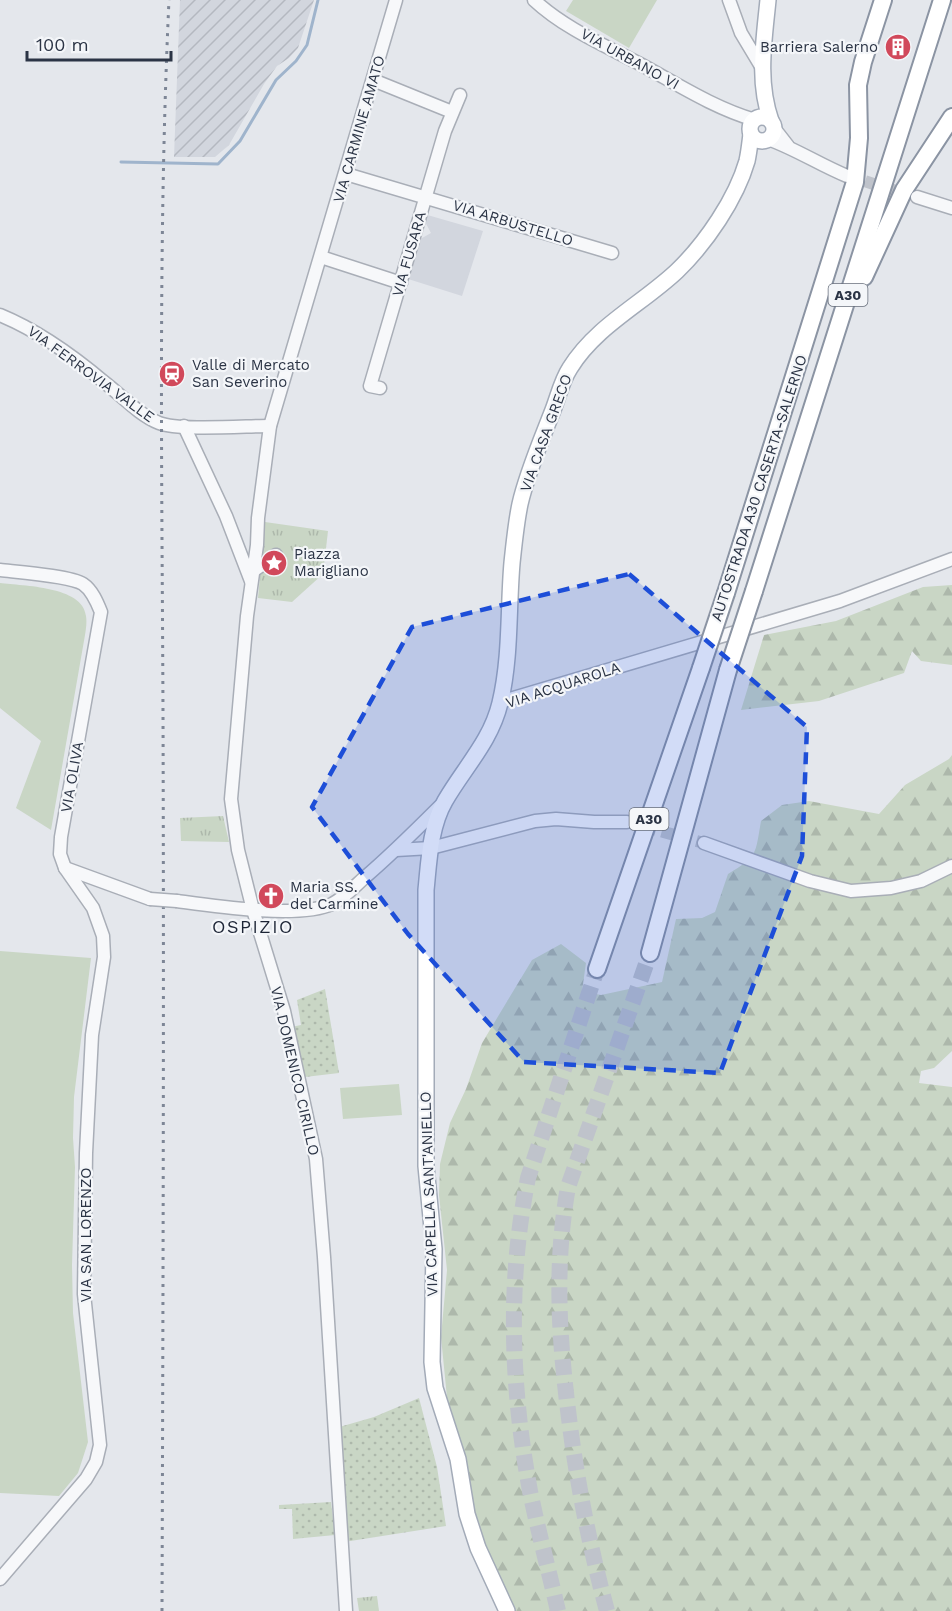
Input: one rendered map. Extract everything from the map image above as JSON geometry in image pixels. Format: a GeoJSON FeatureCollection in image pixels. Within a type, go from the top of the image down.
{"type":"FeatureCollection","features":[{"type":"Feature","properties":{"kind":"highway","name":"AUTOSTRADA A30 CASERTA-SALERNO"},"geometry":{"type":"LineString","coordinates":[[597,969],[726,593],[855,182],[859,138],[858,85],[883,0]]}},
{"type":"Feature","properties":{"kind":"highway","name":"AUTOSTRADA A30 CASERTA-SALERNO"},"geometry":{"type":"LineString","coordinates":[[650,953],[728,670],[942,0]]}},
{"type":"Feature","properties":{"kind":"highway"},"geometry":{"type":"LineString","coordinates":[[824,372],[904,190],[952,117]]}},
{"type":"Feature","properties":{"kind":"main road","name":"VIA CASA GRECO"},"geometry":{"type":"LineString","coordinates":[[500,702],[507,653],[512,563],[520,503],[539,445],[568,370],[583,349],[619,315],[676,271],[699,246],[720,216],[762,127],[762,68],[768,0]]}},
{"type":"Feature","properties":{"kind":"main road","name":"VIA ACQUAROLA"},"geometry":{"type":"LineString","coordinates":[[443,803],[484,743],[495,720],[500,702]]}},
{"type":"Feature","properties":{"kind":"main road","name":"VIA CAPELLA SANT'ANIELLO"},"geometry":{"type":"LineString","coordinates":[[443,803],[434,832],[426,890],[426,1166],[434,1249],[432,1362],[435,1388],[458,1458],[471,1526],[478,1548],[507,1611]]}},
{"type":"Feature","properties":{"kind":"street","name":"VIA CARMINE AMATO"},"geometry":{"type":"LineString","coordinates":[[321,257],[396,0]]}},
{"type":"Feature","properties":{"kind":"street","name":"VIA URBANO VI"},"geometry":{"type":"LineString","coordinates":[[534,0],[549,14],[762,127]]}},
{"type":"Feature","properties":{"kind":"street"},"geometry":{"type":"LineString","coordinates":[[729,0],[748,47],[762,68]]}},
{"type":"Feature","properties":{"kind":"street"},"geometry":{"type":"LineString","coordinates":[[373,80],[452,112]]}},
{"type":"Feature","properties":{"kind":"street","name":"VIA FUSARA"},"geometry":{"type":"LineString","coordinates":[[380,388],[370,386],[425,197],[452,112],[460,95]]}},
{"type":"Feature","properties":{"kind":"street"},"geometry":{"type":"LineString","coordinates":[[762,127],[788,147],[847,176]]}},
{"type":"Feature","properties":{"kind":"street","name":"VIA ARBUSTELLO"},"geometry":{"type":"LineString","coordinates":[[345,174],[612,253]]}},
{"type":"Feature","properties":{"kind":"street"},"geometry":{"type":"LineString","coordinates":[[917,197],[952,208]]}},
{"type":"Feature","properties":{"kind":"street"},"geometry":{"type":"LineString","coordinates":[[321,257],[401,283]]}},
{"type":"Feature","properties":{"kind":"street","name":"VIA DOMENICO CIRILLO"},"geometry":{"type":"LineString","coordinates":[[321,257],[270,426],[247,616],[231,799],[238,850],[253,910],[284,1011],[316,1159],[346,1611]]}},
{"type":"Feature","properties":{"kind":"street","name":"VIA FERROVIA VALLE"},"geometry":{"type":"LineString","coordinates":[[0,315],[38,332],[144,414],[160,423],[184,426],[270,426]]}},
{"type":"Feature","properties":{"kind":"street"},"geometry":{"type":"LineString","coordinates":[[184,426],[253,576],[276,555]]}},
{"type":"Feature","properties":{"kind":"street","name":"VIA ACQUAROLA"},"geometry":{"type":"LineString","coordinates":[[500,702],[840,601],[952,559]]}},
{"type":"Feature","properties":{"kind":"street","name":"VIA OLIVA"},"geometry":{"type":"LineString","coordinates":[[0,570],[57,577],[82,584],[94,598],[101,612],[61,837],[60,854],[65,868]]}},
{"type":"Feature","properties":{"kind":"street","name":"VIA ACQUAROLA"},"geometry":{"type":"LineString","coordinates":[[253,910],[294,910],[330,904],[344,896],[396,850],[443,803]]}},
{"type":"Feature","properties":{"kind":"street"},"geometry":{"type":"LineString","coordinates":[[396,850],[431,848],[536,821],[556,819],[627,822]]}},
{"type":"Feature","properties":{"kind":"street"},"geometry":{"type":"LineString","coordinates":[[704,843],[810,881],[851,891],[891,888],[921,881],[952,866]]}},
{"type":"Feature","properties":{"kind":"street"},"geometry":{"type":"LineString","coordinates":[[65,868],[150,899],[253,910]]}},
{"type":"Feature","properties":{"kind":"street","name":"VIA SAN LORENZO"},"geometry":{"type":"LineString","coordinates":[[0,1579],[86,1479],[96,1462],[100,1445],[84,1294],[86,1153],[92,1035],[104,957],[103,936],[93,908],[65,868]]}},
{"type":"Feature","properties":{"kind":"highlighted area"},"geometry":{"type":"Polygon","coordinates":[[[629,574],[807,727],[802,856],[720,1073],[524,1062],[408,934],[312,807],[412,627],[629,574]]]}},
{"type":"Feature","properties":{"kind":"shaded area"},"geometry":{"type":"Polygon","coordinates":[[[180,0],[314,0],[298,48],[277,66],[229,145],[215,157],[174,157],[180,0]]]}},
{"type":"Feature","properties":{"kind":"shaded area"},"geometry":{"type":"Polygon","coordinates":[[[424,214],[483,231],[462,296],[405,278],[415,242],[431,233],[423,218],[424,214]]]}},
{"type":"Feature","properties":{"kind":"green space"},"geometry":{"type":"Polygon","coordinates":[[[573,0],[657,0],[629,48],[566,11],[573,0]]]}},
{"type":"Feature","properties":{"kind":"green space"},"geometry":{"type":"Polygon","coordinates":[[[265,522],[328,531],[323,574],[292,602],[258,598],[265,522]]]}},
{"type":"Feature","properties":{"kind":"green space"},"geometry":{"type":"Polygon","coordinates":[[[0,583],[64,593],[82,606],[86,616],[85,635],[51,830],[16,808],[41,741],[0,708],[0,583]]]}},
{"type":"Feature","properties":{"kind":"green space"},"geometry":{"type":"Polygon","coordinates":[[[952,585],[952,665],[921,661],[912,651],[904,673],[819,701],[741,710],[764,635],[836,621],[923,587],[952,585]]]}},
{"type":"Feature","properties":{"kind":"green space"},"geometry":{"type":"Polygon","coordinates":[[[952,755],[952,1051],[934,1068],[921,1071],[919,1083],[952,1087],[952,1611],[516,1611],[476,1526],[449,1418],[441,1337],[447,1270],[439,1195],[440,1164],[450,1123],[466,1089],[482,1043],[532,960],[561,944],[586,963],[582,991],[601,995],[662,982],[676,919],[702,918],[715,912],[728,874],[754,854],[761,821],[782,805],[809,801],[879,814],[905,785],[952,755]]]}},
{"type":"Feature","properties":{"kind":"green space"},"geometry":{"type":"Polygon","coordinates":[[[223,816],[229,842],[181,841],[180,818],[223,816]]]}},
{"type":"Feature","properties":{"kind":"green space"},"geometry":{"type":"Polygon","coordinates":[[[0,951],[91,958],[74,1097],[75,1167],[72,1265],[73,1313],[88,1442],[78,1473],[59,1496],[0,1493],[0,951]]]}},
{"type":"Feature","properties":{"kind":"green space"},"geometry":{"type":"Polygon","coordinates":[[[325,989],[339,1073],[305,1077],[291,1027],[301,1025],[297,1000],[325,989]]]}},
{"type":"Feature","properties":{"kind":"green space"},"geometry":{"type":"Polygon","coordinates":[[[399,1084],[402,1115],[343,1119],[340,1088],[399,1084]]]}},
{"type":"Feature","properties":{"kind":"green space"},"geometry":{"type":"Polygon","coordinates":[[[419,1398],[437,1467],[446,1526],[344,1542],[336,1428],[374,1417],[419,1398]]]}},
{"type":"Feature","properties":{"kind":"green space"},"geometry":{"type":"Polygon","coordinates":[[[331,1502],[335,1535],[293,1539],[292,1509],[279,1509],[279,1505],[331,1502]]]}},
{"type":"Feature","properties":{"kind":"green space"},"geometry":{"type":"Polygon","coordinates":[[[377,1596],[379,1611],[359,1611],[357,1598],[377,1596]]]}},
{"type":"Feature","properties":{"kind":"waterway"},"geometry":{"type":"LineString","coordinates":[[121,162],[218,164],[240,141],[276,80],[296,61],[307,45],[318,0]]}},
{"type":"Feature","properties":{"kind":"tunnel"},"geometry":{"type":"LineString","coordinates":[[848,176],[909,195]]}},
{"type":"Feature","properties":{"kind":"tunnel"},"geometry":{"type":"LineString","coordinates":[[627,822],[704,843]]}},
{"type":"Feature","properties":{"kind":"tunnel"},"geometry":{"type":"LineString","coordinates":[[607,1611],[585,1515],[569,1418],[559,1302],[561,1245],[568,1187],[650,953]]}},
{"type":"Feature","properties":{"kind":"tunnel"},"geometry":{"type":"LineString","coordinates":[[558,1611],[536,1521],[524,1452],[515,1374],[514,1295],[521,1217],[528,1178],[597,969]]}},
{"type":"Feature","properties":{"kind":"railway"},"geometry":{"type":"LineString","coordinates":[[162,1611],[162,356],[163,178],[169,0]]}},
{"type":"Feature","properties":{"kind":"place","name":"Barriera Salerno"},"geometry":{"type":"Point","coordinates":[898,47]}},
{"type":"Feature","properties":{"kind":"place","name":"Valle di Mercato San Severino"},"geometry":{"type":"Point","coordinates":[172,374]}},
{"type":"Feature","properties":{"kind":"place","name":"Piazza Marigliano"},"geometry":{"type":"Point","coordinates":[274,563]}},
{"type":"Feature","properties":{"kind":"place","name":"Maria SS. del Carmine"},"geometry":{"type":"Point","coordinates":[271,896]}},
{"type":"Feature","properties":{"kind":"district","name":"OSPIZIO"},"geometry":{"type":"Point","coordinates":[253,926]}}]}
